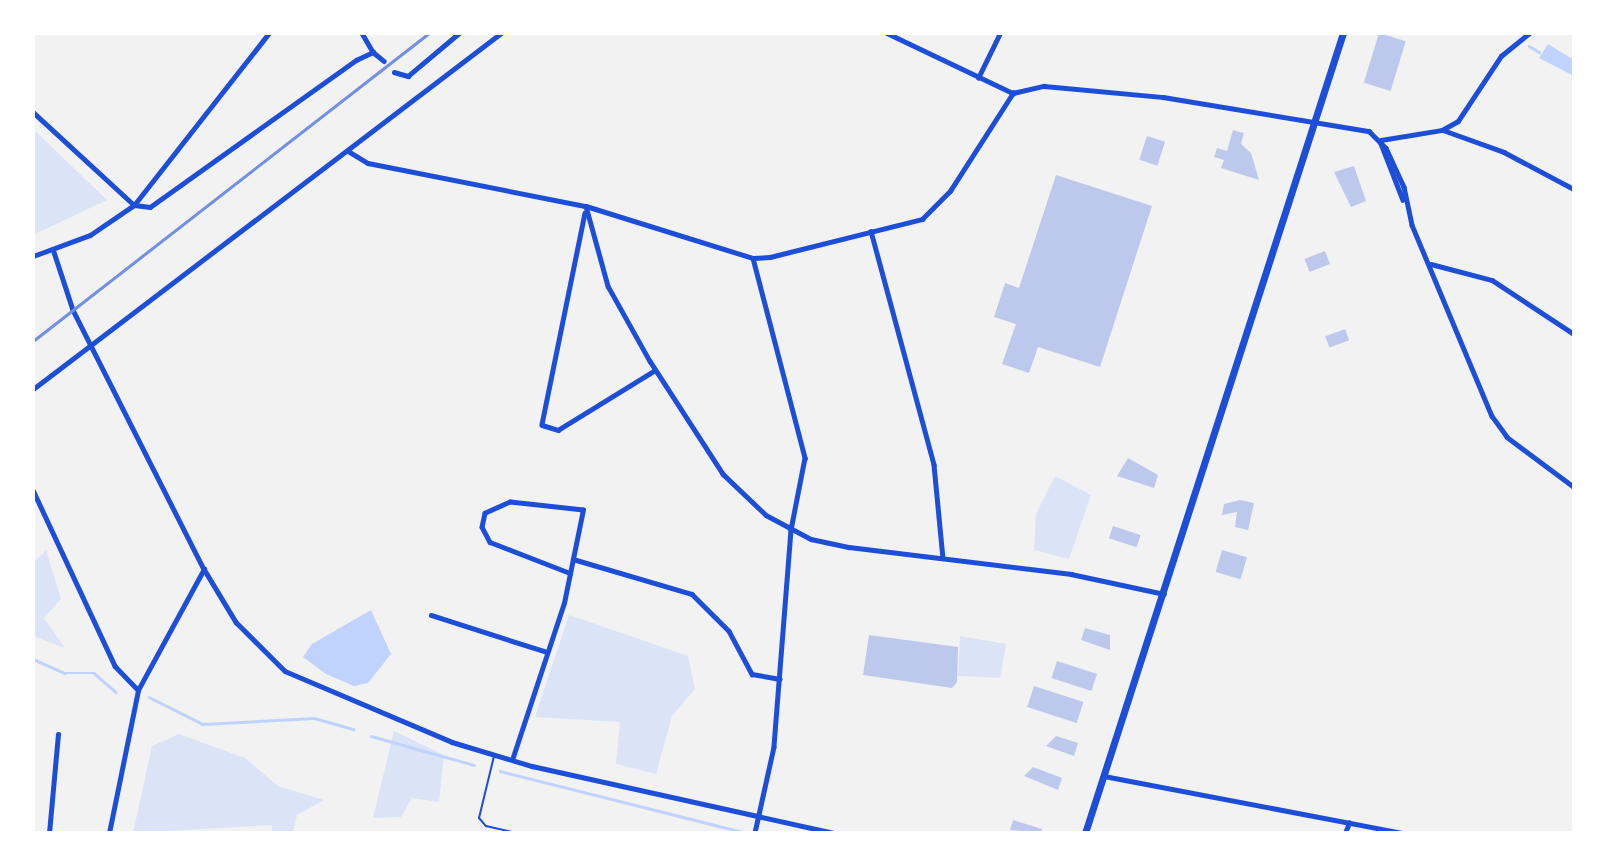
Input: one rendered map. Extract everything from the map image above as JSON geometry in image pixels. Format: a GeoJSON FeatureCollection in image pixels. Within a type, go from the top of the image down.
{"type":"FeatureCollection","features":[{"type":"Feature","properties":{"kind":"highway"},"geometry":{"type":"LineString","coordinates":[[1085,833],[1343,33]]}},
{"type":"Feature","properties":{"kind":"main road"},"geometry":{"type":"LineString","coordinates":[[33,256],[53,249],[134,205],[269,33]]}},
{"type":"Feature","properties":{"kind":"main road"},"geometry":{"type":"LineString","coordinates":[[33,389],[348,151],[496,35]]}},
{"type":"Feature","properties":{"kind":"street"},"geometry":{"type":"LineString","coordinates":[[362,33],[373,52],[384,61]]}},
{"type":"Feature","properties":{"kind":"street"},"geometry":{"type":"LineString","coordinates":[[394,72],[408,76],[459,33]]}},
{"type":"Feature","properties":{"kind":"street"},"geometry":{"type":"LineString","coordinates":[[887,33],[1013,93],[1044,86],[1355,126],[1381,140],[1442,130],[1458,121],[1517,42],[1529,33]]}},
{"type":"Feature","properties":{"kind":"street"},"geometry":{"type":"LineString","coordinates":[[978,78],[1000,33]]}},
{"type":"Feature","properties":{"kind":"street"},"geometry":{"type":"LineString","coordinates":[[33,112],[134,205],[150,207],[373,52]]}},
{"type":"Feature","properties":{"kind":"street"},"geometry":{"type":"LineString","coordinates":[[348,151],[368,163],[586,206],[753,258],[871,231],[933,211],[1013,93]]}},
{"type":"Feature","properties":{"kind":"street"},"geometry":{"type":"LineString","coordinates":[[1442,130],[1504,152],[1574,189]]}},
{"type":"Feature","properties":{"kind":"street"},"geometry":{"type":"LineString","coordinates":[[1381,140],[1492,416],[1507,437],[1574,487]]}},
{"type":"Feature","properties":{"kind":"street"},"geometry":{"type":"LineString","coordinates":[[586,206],[608,286],[655,370],[723,474],[791,530],[849,547],[943,558],[1164,594]]}},
{"type":"Feature","properties":{"kind":"street"},"geometry":{"type":"LineString","coordinates":[[586,206],[542,425],[558,430],[655,370]]}},
{"type":"Feature","properties":{"kind":"street"},"geometry":{"type":"LineString","coordinates":[[871,231],[934,465],[943,558]]}},
{"type":"Feature","properties":{"kind":"street"},"geometry":{"type":"LineString","coordinates":[[53,249],[90,345],[204,569],[236,622],[285,671],[331,695],[494,755],[835,833]]}},
{"type":"Feature","properties":{"kind":"street"},"geometry":{"type":"LineString","coordinates":[[753,258],[805,447],[791,530],[780,678],[755,833]]}},
{"type":"Feature","properties":{"kind":"street"},"geometry":{"type":"LineString","coordinates":[[1430,264],[1492,280],[1574,334]]}},
{"type":"Feature","properties":{"kind":"street"},"geometry":{"type":"LineString","coordinates":[[33,490],[116,666],[138,690]]}},
{"type":"Feature","properties":{"kind":"street"},"geometry":{"type":"LineString","coordinates":[[512,760],[570,573],[583,510],[510,502],[485,513],[482,527],[505,552],[570,573]]}},
{"type":"Feature","properties":{"kind":"street"},"geometry":{"type":"LineString","coordinates":[[573,559],[692,594],[729,631],[752,674],[780,678]]}},
{"type":"Feature","properties":{"kind":"street"},"geometry":{"type":"LineString","coordinates":[[110,833],[138,690],[204,569]]}},
{"type":"Feature","properties":{"kind":"street"},"geometry":{"type":"LineString","coordinates":[[431,615],[547,653]]}},
{"type":"Feature","properties":{"kind":"street"},"geometry":{"type":"LineString","coordinates":[[49,833],[58,734]]}},
{"type":"Feature","properties":{"kind":"street"},"geometry":{"type":"LineString","coordinates":[[1104,776],[1402,833]]}},
{"type":"Feature","properties":{"kind":"street"},"geometry":{"type":"LineString","coordinates":[[1345,833],[1349,823]]}},
{"type":"Feature","properties":{"kind":"lane"},"geometry":{"type":"LineString","coordinates":[[494,755],[479,818],[486,826],[517,833]]}},
{"type":"Feature","properties":{"kind":"shaded area"},"geometry":{"type":"Polygon","coordinates":[[[33,129],[107,200],[33,235],[33,129]]]}},
{"type":"Feature","properties":{"kind":"shaded area"},"geometry":{"type":"Polygon","coordinates":[[[1055,476],[1091,495],[1069,559],[1034,550],[1036,514],[1055,476]]]}},
{"type":"Feature","properties":{"kind":"shaded area"},"geometry":{"type":"Polygon","coordinates":[[[46,550],[61,599],[44,618],[65,648],[33,636],[33,563],[46,550]]]}},
{"type":"Feature","properties":{"kind":"shaded area"},"geometry":{"type":"Polygon","coordinates":[[[569,615],[688,656],[695,689],[672,716],[656,774],[616,764],[620,722],[535,717],[569,615]]]}},
{"type":"Feature","properties":{"kind":"shaded area"},"geometry":{"type":"Polygon","coordinates":[[[960,636],[1006,644],[1000,678],[958,676],[960,636]]]}},
{"type":"Feature","properties":{"kind":"shaded area"},"geometry":{"type":"Polygon","coordinates":[[[394,731],[444,755],[439,802],[412,798],[401,817],[373,818],[394,731]]]}},
{"type":"Feature","properties":{"kind":"shaded area"},"geometry":{"type":"Polygon","coordinates":[[[179,734],[245,758],[278,786],[324,800],[297,815],[293,833],[272,833],[272,825],[133,833],[152,746],[179,734]]]}},
{"type":"Feature","properties":{"kind":"water"},"geometry":{"type":"Polygon","coordinates":[[[1548,44],[1574,60],[1574,76],[1539,58],[1548,44]]]}},
{"type":"Feature","properties":{"kind":"water"},"geometry":{"type":"Polygon","coordinates":[[[371,610],[391,654],[368,683],[354,686],[326,674],[303,657],[312,644],[371,610]]]}},
{"type":"Feature","properties":{"kind":"building"},"geometry":{"type":"Polygon","coordinates":[[[1379,33],[1406,41],[1391,91],[1364,83],[1379,33]]]}},
{"type":"Feature","properties":{"kind":"building"},"geometry":{"type":"Polygon","coordinates":[[[1233,130],[1244,133],[1241,144],[1251,153],[1259,180],[1221,168],[1224,160],[1214,157],[1217,148],[1227,151],[1233,130]]]}},
{"type":"Feature","properties":{"kind":"building"},"geometry":{"type":"Polygon","coordinates":[[[1147,136],[1165,142],[1157,166],[1139,160],[1147,136]]]}},
{"type":"Feature","properties":{"kind":"building"},"geometry":{"type":"Polygon","coordinates":[[[1354,166],[1366,201],[1351,207],[1334,172],[1354,166]]]}},
{"type":"Feature","properties":{"kind":"building"},"geometry":{"type":"Polygon","coordinates":[[[1056,175],[1152,206],[1100,367],[1038,347],[1029,373],[1002,364],[1016,324],[994,317],[1005,283],[1019,288],[1056,175]]]}},
{"type":"Feature","properties":{"kind":"building"},"geometry":{"type":"Polygon","coordinates":[[[1325,251],[1330,264],[1309,272],[1304,259],[1325,251]]]}},
{"type":"Feature","properties":{"kind":"building"},"geometry":{"type":"Polygon","coordinates":[[[1345,329],[1349,340],[1329,347],[1325,336],[1345,329]]]}},
{"type":"Feature","properties":{"kind":"building"},"geometry":{"type":"Polygon","coordinates":[[[1128,458],[1158,475],[1154,488],[1117,476],[1128,458]]]}},
{"type":"Feature","properties":{"kind":"building"},"geometry":{"type":"Polygon","coordinates":[[[1240,500],[1254,503],[1248,530],[1235,527],[1237,512],[1222,515],[1224,504],[1240,500]]]}},
{"type":"Feature","properties":{"kind":"building"},"geometry":{"type":"Polygon","coordinates":[[[1113,526],[1141,535],[1137,547],[1109,538],[1113,526]]]}},
{"type":"Feature","properties":{"kind":"building"},"geometry":{"type":"Polygon","coordinates":[[[1222,550],[1247,557],[1241,579],[1216,572],[1222,550]]]}},
{"type":"Feature","properties":{"kind":"building"},"geometry":{"type":"Polygon","coordinates":[[[1085,628],[1110,635],[1110,650],[1081,640],[1085,628]]]}},
{"type":"Feature","properties":{"kind":"building"},"geometry":{"type":"Polygon","coordinates":[[[869,635],[958,647],[957,682],[952,688],[863,675],[869,635]]]}},
{"type":"Feature","properties":{"kind":"building"},"geometry":{"type":"Polygon","coordinates":[[[1057,661],[1097,674],[1091,691],[1051,678],[1057,661]]]}},
{"type":"Feature","properties":{"kind":"building"},"geometry":{"type":"Polygon","coordinates":[[[1034,686],[1083,702],[1077,723],[1027,707],[1034,686]]]}},
{"type":"Feature","properties":{"kind":"building"},"geometry":{"type":"Polygon","coordinates":[[[1056,736],[1078,743],[1074,756],[1046,746],[1056,736]]]}},
{"type":"Feature","properties":{"kind":"building"},"geometry":{"type":"Polygon","coordinates":[[[1033,767],[1062,778],[1058,790],[1024,776],[1033,767]]]}},
{"type":"Feature","properties":{"kind":"building"},"geometry":{"type":"Polygon","coordinates":[[[1013,820],[1042,829],[1041,833],[1010,830],[1013,820]]]}},
{"type":"Feature","properties":{"kind":"waterway"},"geometry":{"type":"LineString","coordinates":[[1529,46],[1539,52]]}},
{"type":"Feature","properties":{"kind":"waterway"},"geometry":{"type":"LineString","coordinates":[[33,659],[65,673],[94,673],[116,692]]}},
{"type":"Feature","properties":{"kind":"waterway"},"geometry":{"type":"LineString","coordinates":[[149,697],[203,724],[314,718],[353,729]]}},
{"type":"Feature","properties":{"kind":"waterway"},"geometry":{"type":"LineString","coordinates":[[371,736],[474,765]]}},
{"type":"Feature","properties":{"kind":"waterway"},"geometry":{"type":"LineString","coordinates":[[500,771],[746,833]]}},
{"type":"Feature","properties":{"kind":"railway"},"geometry":{"type":"LineString","coordinates":[[33,341],[429,33]]}}]}
